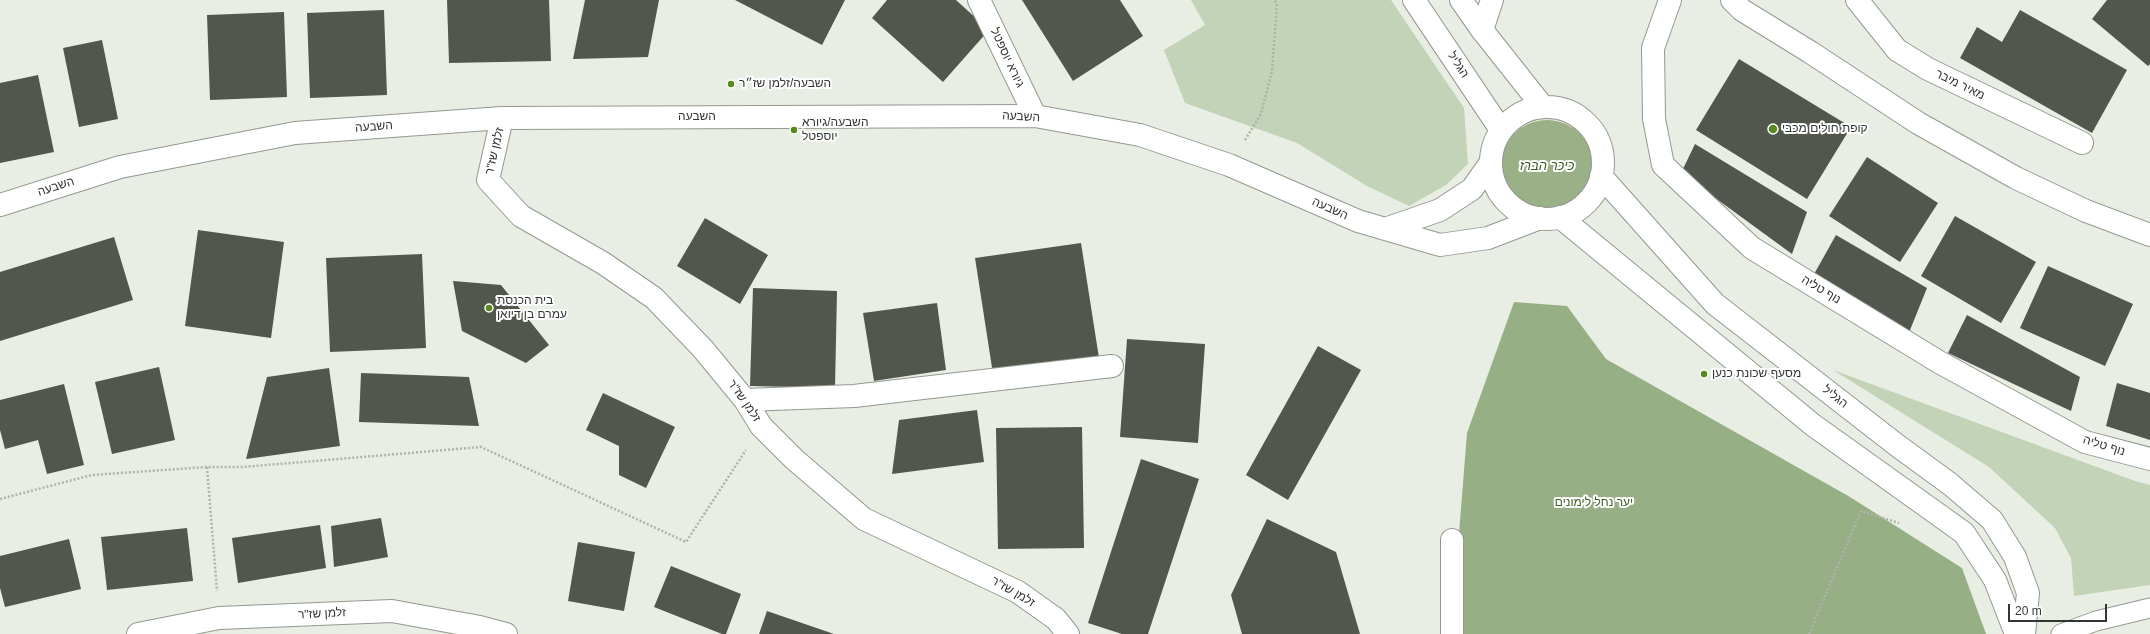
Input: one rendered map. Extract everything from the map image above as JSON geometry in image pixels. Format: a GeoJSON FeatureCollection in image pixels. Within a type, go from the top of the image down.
{"type":"FeatureCollection","features":[{"type":"Feature","properties":{"kind":"street","name":"גיורא יוספטל"},"geometry":{"type":"LineString","coordinates":[[979,0],[1035,116]]}},
{"type":"Feature","properties":{"kind":"street","name":"הגליל"},"geometry":{"type":"LineString","coordinates":[[1414,0],[1501,130]]}},
{"type":"Feature","properties":{"kind":"street"},"geometry":{"type":"LineString","coordinates":[[1461,0],[1482,30],[1543,107]]}},
{"type":"Feature","properties":{"kind":"street"},"geometry":{"type":"LineString","coordinates":[[1482,30],[1492,0]]}},
{"type":"Feature","properties":{"kind":"street","name":"נוף טליה"},"geometry":{"type":"LineString","coordinates":[[1670,0],[1653,48],[1654,119],[1663,165],[1752,248],[1939,362],[2085,442],[2150,459]]}},
{"type":"Feature","properties":{"kind":"street"},"geometry":{"type":"LineString","coordinates":[[1732,0],[1742,10],[1924,126],[2044,191],[2086,211],[2150,235]]}},
{"type":"Feature","properties":{"kind":"street","name":"מאיר מיבר"},"geometry":{"type":"LineString","coordinates":[[1857,0],[1897,50],[1928,69],[2082,143]]}},
{"type":"Feature","properties":{"kind":"street"},"geometry":{"type":"LineString","coordinates":[[1543,107],[1560,108],[1576,115],[1590,127],[1598,142],[1602,159],[1601,176],[1595,191],[1586,203],[1574,212],[1550,218],[1524,214],[1511,205],[1500,193],[1493,178],[1491,162],[1495,140],[1501,130],[1512,118],[1527,110],[1543,107]]}},
{"type":"Feature","properties":{"kind":"street","name":"השבעה"},"geometry":{"type":"LineString","coordinates":[[0,205],[120,167],[295,133],[502,118],[1035,116],[1140,135],[1229,165],[1358,221],[1440,245],[1488,238],[1550,218]]}},
{"type":"Feature","properties":{"kind":"street","name":"זלמן שז\"ר"},"geometry":{"type":"LineString","coordinates":[[502,118],[488,180],[522,216],[603,263],[654,298],[703,349],[745,400],[761,426],[794,459],[864,519],[1018,592],[1056,619],[1068,634]]}},
{"type":"Feature","properties":{"kind":"street"},"geometry":{"type":"LineString","coordinates":[[1385,229],[1440,210],[1472,189],[1491,162]]}},
{"type":"Feature","properties":{"kind":"street","name":"הגליל"},"geometry":{"type":"LineString","coordinates":[[1601,176],[1715,304],[1898,446],[1950,484],[1992,520],[2015,557],[2028,593],[2024,634]]}},
{"type":"Feature","properties":{"kind":"street"},"geometry":{"type":"LineString","coordinates":[[1550,218],[1813,425],[1964,533],[1995,580],[2016,634]]}},
{"type":"Feature","properties":{"kind":"street"},"geometry":{"type":"LineString","coordinates":[[745,400],[854,396],[1112,366]]}},
{"type":"Feature","properties":{"kind":"street"},"geometry":{"type":"LineString","coordinates":[[1452,540],[1452,634]]}},
{"type":"Feature","properties":{"kind":"street","name":"זלמן שז\"ר"},"geometry":{"type":"LineString","coordinates":[[138,634],[219,618],[392,611],[480,627],[506,634]]}},
{"type":"Feature","properties":{"kind":"lane"},"geometry":{"type":"LineString","coordinates":[[2061,634],[2096,621],[2150,608]]}},
{"type":"Feature","properties":{"kind":"path"},"geometry":{"type":"LineString","coordinates":[[1229,165],[1261,114],[1272,71],[1277,3],[1274,0]]}},
{"type":"Feature","properties":{"kind":"path"},"geometry":{"type":"LineString","coordinates":[[0,500],[92,475],[207,467],[244,467],[481,447],[686,542],[761,426]]}},
{"type":"Feature","properties":{"kind":"path"},"geometry":{"type":"LineString","coordinates":[[207,467],[219,618]]}},
{"type":"Feature","properties":{"kind":"path"},"geometry":{"type":"LineString","coordinates":[[1809,634],[1862,511],[1901,524]]}},
{"type":"Feature","properties":{"kind":"shaded area"},"geometry":{"type":"Polygon","coordinates":[[[1191,0],[1391,0],[1464,108],[1468,164],[1446,185],[1409,206],[1367,186],[1297,143],[1185,103],[1164,50],[1205,25],[1191,0]]]}},
{"type":"Feature","properties":{"kind":"shaded area"},"geometry":{"type":"Polygon","coordinates":[[[1833,370],[2135,481],[2150,485],[2150,585],[2074,596],[2071,558],[2055,528],[1989,467],[1833,370]]]}},
{"type":"Feature","properties":{"kind":"green space","name":"יער נחל לימונים"},"geometry":{"type":"Polygon","coordinates":[[[1514,302],[1567,306],[1606,359],[1850,497],[1962,568],[1986,634],[1451,634],[1467,433],[1514,302]]]}},
{"type":"Feature","properties":{"kind":"water","name":"כיכר הברז"},"geometry":{"type":"Polygon","coordinates":[[[1547,120],[1564,124],[1579,134],[1589,149],[1593,166],[1589,183],[1579,198],[1564,208],[1547,212],[1530,208],[1515,198],[1505,183],[1501,166],[1505,149],[1515,134],[1530,124],[1547,120]]]}},
{"type":"Feature","properties":{"kind":"building"},"geometry":{"type":"Polygon","coordinates":[[[447,0],[549,0],[551,61],[449,63],[447,0]]]}},
{"type":"Feature","properties":{"kind":"building"},"geometry":{"type":"Polygon","coordinates":[[[585,0],[659,0],[648,57],[573,59],[585,0]]]}},
{"type":"Feature","properties":{"kind":"building"},"geometry":{"type":"Polygon","coordinates":[[[735,0],[845,0],[822,45],[735,0]]]}},
{"type":"Feature","properties":{"kind":"building"},"geometry":{"type":"Polygon","coordinates":[[[887,0],[956,0],[989,30],[943,82],[872,18],[887,0]]]}},
{"type":"Feature","properties":{"kind":"building"},"geometry":{"type":"Polygon","coordinates":[[[1022,0],[1120,0],[1143,36],[1073,81],[1022,0]]]}},
{"type":"Feature","properties":{"kind":"building"},"geometry":{"type":"Polygon","coordinates":[[[2107,0],[2150,0],[2150,64],[2148,66],[2092,19],[2107,0]]]}},
{"type":"Feature","properties":{"kind":"building"},"geometry":{"type":"Polygon","coordinates":[[[384,10],[387,95],[310,98],[307,13],[384,10]]]}},
{"type":"Feature","properties":{"kind":"building"},"geometry":{"type":"Polygon","coordinates":[[[2020,10],[2127,70],[2092,133],[1960,58],[1977,27],[2002,42],[2020,10]]]}},
{"type":"Feature","properties":{"kind":"building"},"geometry":{"type":"Polygon","coordinates":[[[284,12],[287,97],[210,100],[207,15],[284,12]]]}},
{"type":"Feature","properties":{"kind":"building"},"geometry":{"type":"Polygon","coordinates":[[[102,40],[118,119],[79,127],[63,48],[102,40]]]}},
{"type":"Feature","properties":{"kind":"building","name":"קופת חולים מכבי"},"geometry":{"type":"Polygon","coordinates":[[[1739,59],[1851,127],[1807,199],[1696,130],[1739,59]]]}},
{"type":"Feature","properties":{"kind":"building"},"geometry":{"type":"Polygon","coordinates":[[[38,75],[54,152],[0,163],[0,83],[38,75]]]}},
{"type":"Feature","properties":{"kind":"building"},"geometry":{"type":"Polygon","coordinates":[[[1695,144],[1807,212],[1792,254],[1681,173],[1695,144]]]}},
{"type":"Feature","properties":{"kind":"building"},"geometry":{"type":"Polygon","coordinates":[[[1867,157],[1938,203],[1900,262],[1829,216],[1867,157]]]}},
{"type":"Feature","properties":{"kind":"building"},"geometry":{"type":"Polygon","coordinates":[[[1955,216],[2036,262],[2001,323],[1921,276],[1955,216]]]}},
{"type":"Feature","properties":{"kind":"building"},"geometry":{"type":"Polygon","coordinates":[[[705,218],[768,255],[740,304],[677,266],[705,218]]]}},
{"type":"Feature","properties":{"kind":"building"},"geometry":{"type":"Polygon","coordinates":[[[198,230],[284,242],[271,338],[185,326],[198,230]]]}},
{"type":"Feature","properties":{"kind":"building"},"geometry":{"type":"Polygon","coordinates":[[[1836,235],[1927,288],[1908,335],[1813,276],[1836,235]]]}},
{"type":"Feature","properties":{"kind":"building"},"geometry":{"type":"Polygon","coordinates":[[[114,237],[133,300],[0,341],[0,272],[114,237]]]}},
{"type":"Feature","properties":{"kind":"building"},"geometry":{"type":"Polygon","coordinates":[[[1081,243],[1099,358],[993,374],[975,258],[1081,243]]]}},
{"type":"Feature","properties":{"kind":"building"},"geometry":{"type":"Polygon","coordinates":[[[422,254],[426,348],[330,352],[326,258],[422,254]]]}},
{"type":"Feature","properties":{"kind":"building"},"geometry":{"type":"Polygon","coordinates":[[[2048,266],[2133,304],[2105,366],[2020,328],[2048,266]]]}},
{"type":"Feature","properties":{"kind":"building","name":"בית הכנסת עמרם בן דיואן"},"geometry":{"type":"Polygon","coordinates":[[[453,281],[501,285],[549,345],[526,363],[462,331],[453,281]]]}},
{"type":"Feature","properties":{"kind":"building"},"geometry":{"type":"Polygon","coordinates":[[[753,288],[837,291],[835,388],[750,386],[753,288]]]}},
{"type":"Feature","properties":{"kind":"building"},"geometry":{"type":"Polygon","coordinates":[[[937,303],[946,370],[874,381],[863,313],[937,303]]]}},
{"type":"Feature","properties":{"kind":"building"},"geometry":{"type":"Polygon","coordinates":[[[1967,315],[2080,377],[2071,411],[1948,353],[1967,315]]]}},
{"type":"Feature","properties":{"kind":"building"},"geometry":{"type":"Polygon","coordinates":[[[1127,339],[1205,344],[1198,443],[1120,437],[1127,339]]]}},
{"type":"Feature","properties":{"kind":"building"},"geometry":{"type":"Polygon","coordinates":[[[1318,346],[1361,370],[1288,500],[1246,475],[1318,346]]]}},
{"type":"Feature","properties":{"kind":"building"},"geometry":{"type":"Polygon","coordinates":[[[159,367],[175,440],[112,454],[95,382],[159,367]]]}},
{"type":"Feature","properties":{"kind":"building"},"geometry":{"type":"Polygon","coordinates":[[[329,368],[340,446],[246,459],[267,377],[329,368]]]}},
{"type":"Feature","properties":{"kind":"building"},"geometry":{"type":"Polygon","coordinates":[[[361,373],[469,377],[479,426],[359,422],[361,373]]]}},
{"type":"Feature","properties":{"kind":"building"},"geometry":{"type":"Polygon","coordinates":[[[2117,383],[2150,393],[2150,440],[2106,426],[2117,383]]]}},
{"type":"Feature","properties":{"kind":"building"},"geometry":{"type":"Polygon","coordinates":[[[64,384],[84,465],[47,474],[38,440],[5,449],[0,430],[0,400],[64,384]]]}},
{"type":"Feature","properties":{"kind":"building"},"geometry":{"type":"Polygon","coordinates":[[[603,393],[675,427],[646,488],[619,475],[619,446],[586,430],[603,393]]]}},
{"type":"Feature","properties":{"kind":"building"},"geometry":{"type":"Polygon","coordinates":[[[977,410],[984,462],[892,474],[899,420],[977,410]]]}},
{"type":"Feature","properties":{"kind":"building"},"geometry":{"type":"Polygon","coordinates":[[[1082,427],[1084,548],[998,549],[996,428],[1082,427]]]}},
{"type":"Feature","properties":{"kind":"building"},"geometry":{"type":"Polygon","coordinates":[[[1141,459],[1199,479],[1148,634],[1122,634],[1088,623],[1141,459]]]}},
{"type":"Feature","properties":{"kind":"building"},"geometry":{"type":"Polygon","coordinates":[[[381,518],[388,557],[334,567],[331,526],[381,518]]]}},
{"type":"Feature","properties":{"kind":"building"},"geometry":{"type":"Polygon","coordinates":[[[1267,519],[1336,552],[1360,634],[1242,634],[1231,595],[1267,519]]]}},
{"type":"Feature","properties":{"kind":"building"},"geometry":{"type":"Polygon","coordinates":[[[320,525],[326,568],[238,583],[232,538],[320,525]]]}},
{"type":"Feature","properties":{"kind":"building"},"geometry":{"type":"Polygon","coordinates":[[[187,528],[193,581],[107,590],[101,537],[187,528]]]}},
{"type":"Feature","properties":{"kind":"building"},"geometry":{"type":"Polygon","coordinates":[[[69,539],[81,589],[5,607],[0,588],[0,556],[69,539]]]}},
{"type":"Feature","properties":{"kind":"building"},"geometry":{"type":"Polygon","coordinates":[[[578,542],[635,552],[624,611],[568,601],[578,542]]]}},
{"type":"Feature","properties":{"kind":"building"},"geometry":{"type":"Polygon","coordinates":[[[671,566],[741,594],[726,634],[722,634],[654,607],[671,566]]]}},
{"type":"Feature","properties":{"kind":"building"},"geometry":{"type":"Polygon","coordinates":[[[767,611],[834,634],[759,634],[767,611]]]}},
{"type":"Feature","properties":{"kind":"place","name":"השבעה/זלמן שז״ר"},"geometry":{"type":"Point","coordinates":[731,84]}},
{"type":"Feature","properties":{"kind":"place","name":"קופת חולים מכבי"},"geometry":{"type":"Point","coordinates":[1773,129]}},
{"type":"Feature","properties":{"kind":"place","name":"השבעה/גיורא יוספטל"},"geometry":{"type":"Point","coordinates":[794,130]}},
{"type":"Feature","properties":{"kind":"place","name":"בית הכנסת עמרם בן דיואן"},"geometry":{"type":"Point","coordinates":[489,308]}},
{"type":"Feature","properties":{"kind":"place","name":"מסעף שכונת כנען"},"geometry":{"type":"Point","coordinates":[1704,374]}}]}
